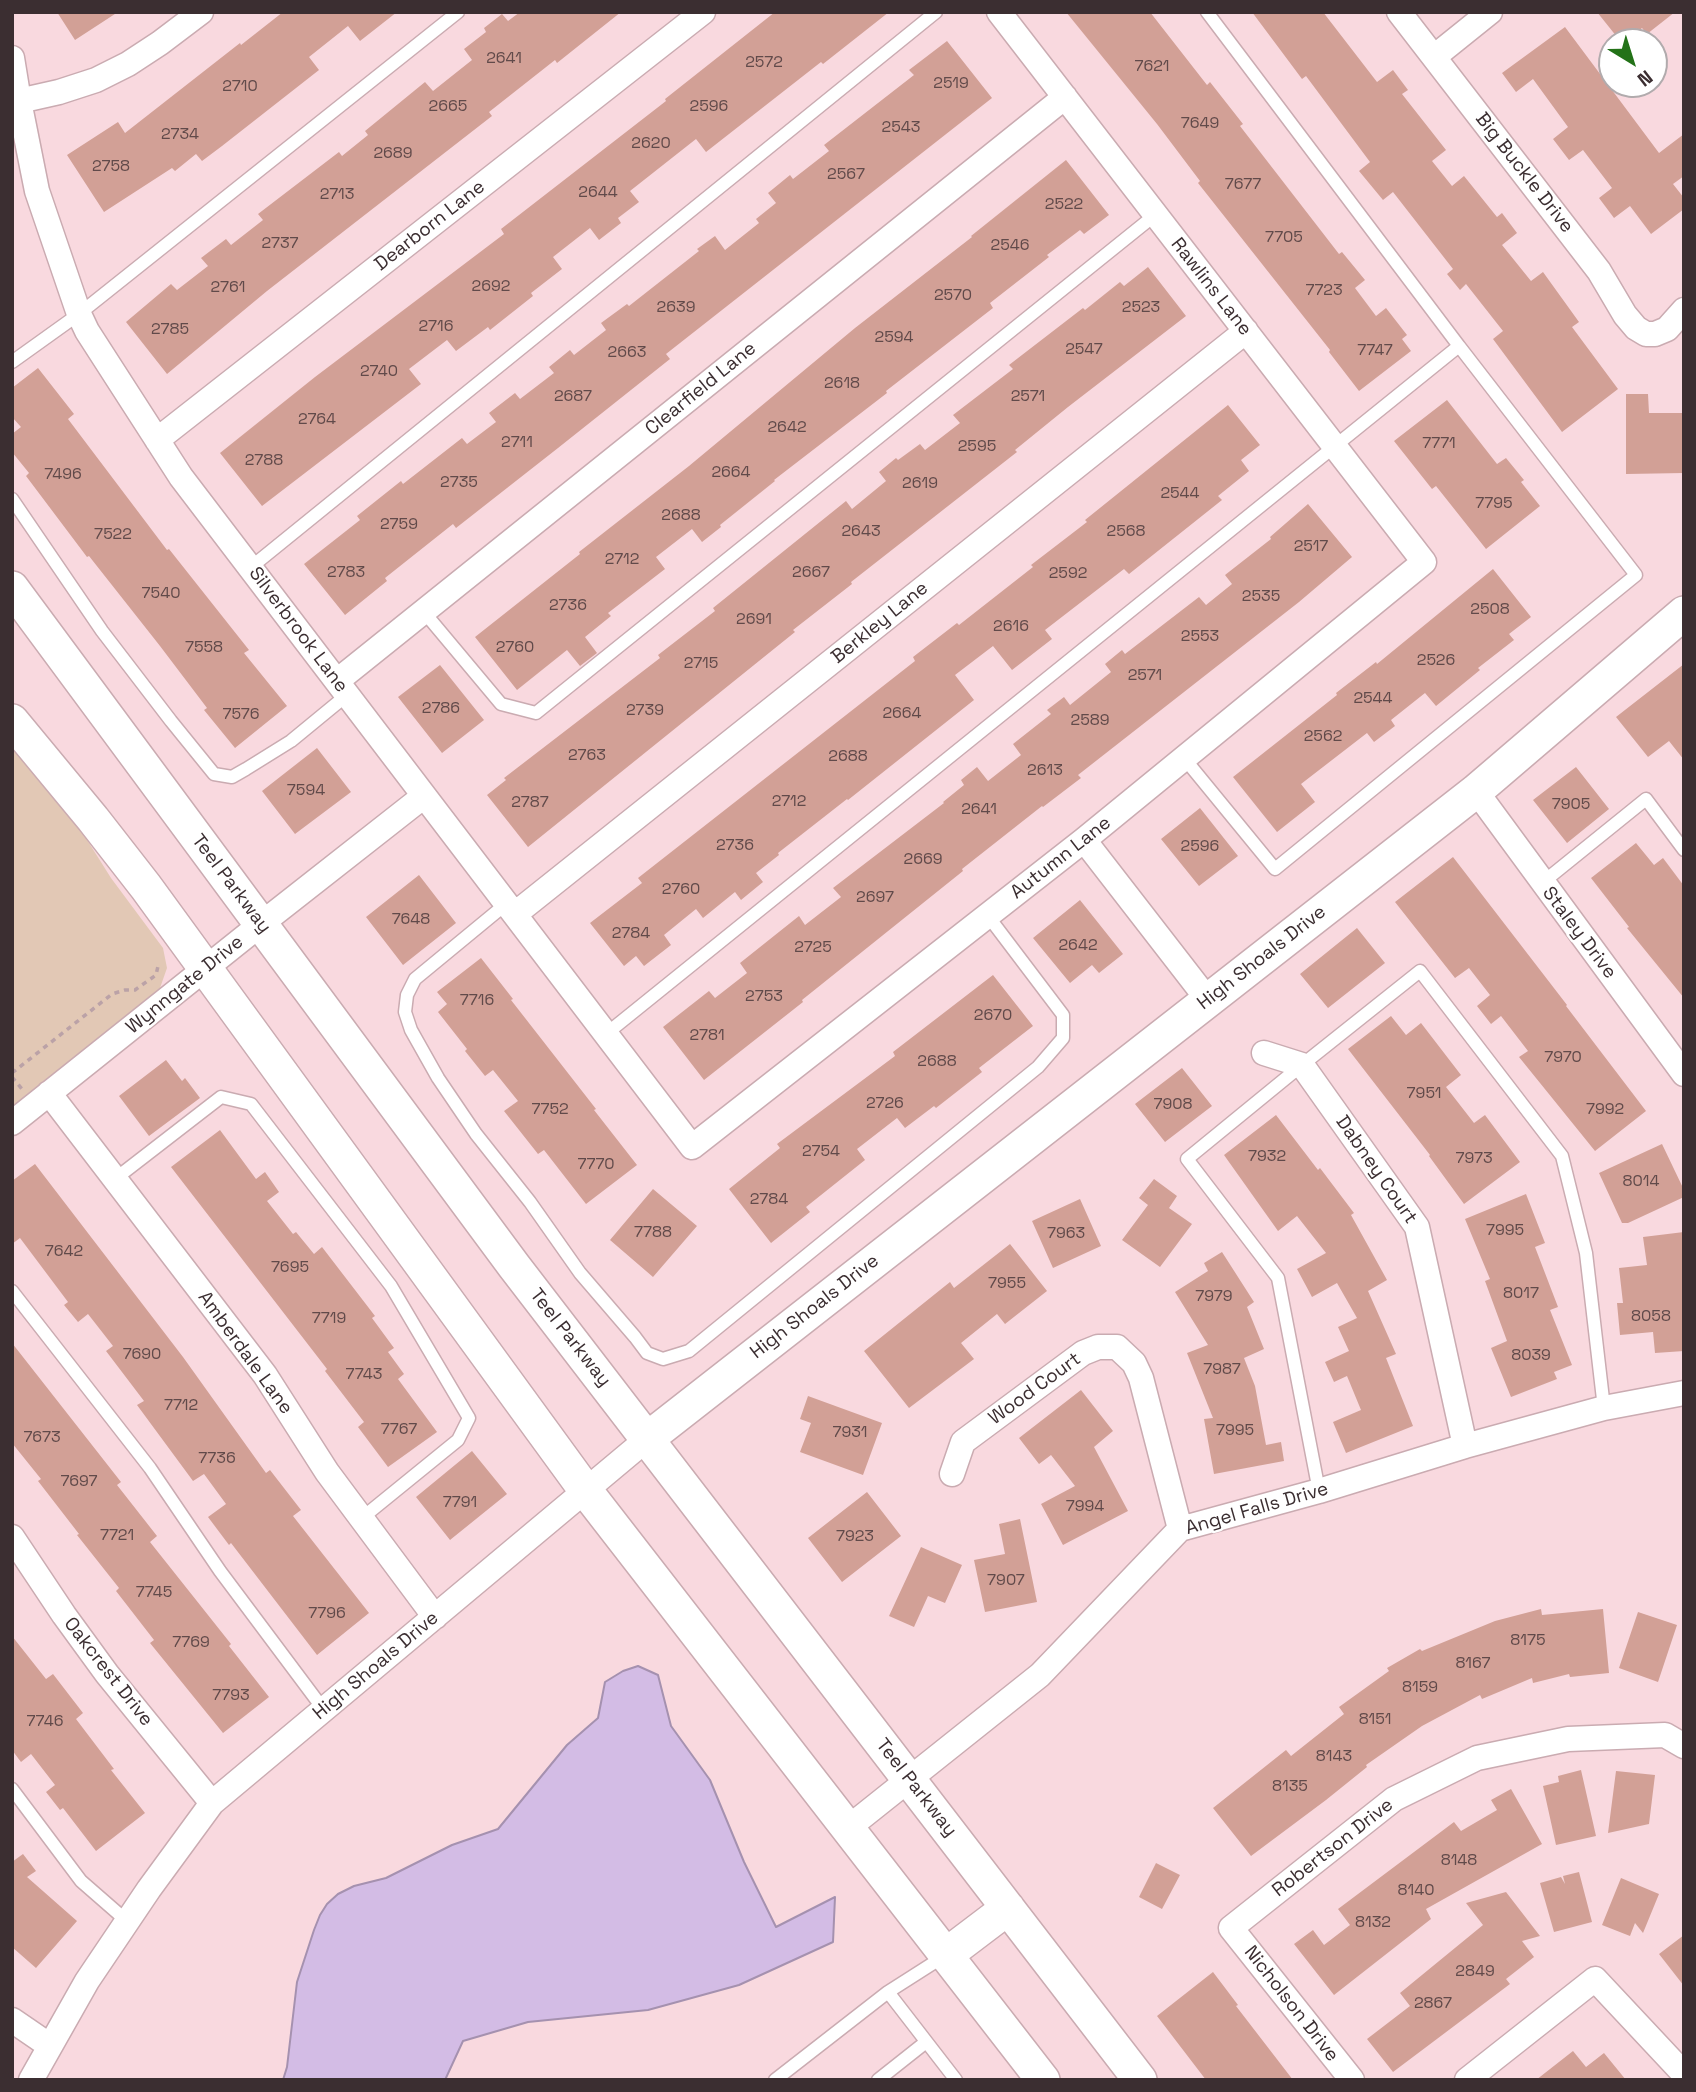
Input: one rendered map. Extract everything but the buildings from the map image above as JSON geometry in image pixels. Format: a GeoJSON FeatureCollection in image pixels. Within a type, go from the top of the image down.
{"type":"FeatureCollection","features":[{"type":"Feature","properties":{"kind":"main road","name":"Teel Parkway"},"geometry":{"type":"LineString","coordinates":[[12,588],[514,1266],[1140,2080]]}},
{"type":"Feature","properties":{"kind":"main road","name":"High Shoals Drive"},"geometry":{"type":"LineString","coordinates":[[647,1439],[1476,791],[1684,612]]}},
{"type":"Feature","properties":{"kind":"main road"},"geometry":{"type":"LineString","coordinates":[[12,721],[146,887],[586,1491],[1043,2080]]}},
{"type":"Feature","properties":{"kind":"main road"},"geometry":{"type":"LineString","coordinates":[[946,1955],[1008,1908]]}},
{"type":"Feature","properties":{"kind":"street"},"geometry":{"type":"LineString","coordinates":[[19,100],[96,80],[128,64],[201,12]]}},
{"type":"Feature","properties":{"kind":"street","name":"Dearborn Lane"},"geometry":{"type":"LineString","coordinates":[[157,440],[702,12]]}},
{"type":"Feature","properties":{"kind":"street","name":"Rawlins Lane"},"geometry":{"type":"LineString","coordinates":[[999,12],[1424,562]]}},
{"type":"Feature","properties":{"kind":"street","name":"Big Buckle Drive"},"geometry":{"type":"LineString","coordinates":[[1399,12],[1599,271],[1625,315],[1636,328],[1646,334],[1654,334],[1667,329],[1684,310]]}},
{"type":"Feature","properties":{"kind":"street"},"geometry":{"type":"LineString","coordinates":[[1434,57],[1490,12]]}},
{"type":"Feature","properties":{"kind":"street","name":"Silverbrook Lane"},"geometry":{"type":"LineString","coordinates":[[12,58],[37,191],[87,331],[181,477],[692,1147]]}},
{"type":"Feature","properties":{"kind":"street","name":"Clearfield Lane"},"geometry":{"type":"LineString","coordinates":[[342,688],[424,612],[1065,97]]}},
{"type":"Feature","properties":{"kind":"street","name":"Berkley Lane"},"geometry":{"type":"LineString","coordinates":[[511,909],[1246,331]]}},
{"type":"Feature","properties":{"kind":"street","name":"Autumn Lane"},"geometry":{"type":"LineString","coordinates":[[692,1147],[1084,841],[1424,562]]}},
{"type":"Feature","properties":{"kind":"street","name":"Staley Drive"},"geometry":{"type":"LineString","coordinates":[[1476,791],[1684,1074]]}},
{"type":"Feature","properties":{"kind":"street","name":"Wynngate Drive"},"geometry":{"type":"LineString","coordinates":[[12,1123],[424,796]]}},
{"type":"Feature","properties":{"kind":"street"},"geometry":{"type":"LineString","coordinates":[[1084,841],[1208,1000]]}},
{"type":"Feature","properties":{"kind":"street"},"geometry":{"type":"LineString","coordinates":[[1264,1054],[1301,1065]]}},
{"type":"Feature","properties":{"kind":"street","name":"Dabney Court"},"geometry":{"type":"LineString","coordinates":[[1301,1065],[1417,1227],[1465,1446]]}},
{"type":"Feature","properties":{"kind":"street","name":"Amberdale Lane"},"geometry":{"type":"LineString","coordinates":[[50,1093],[265,1375],[327,1472],[435,1617]]}},
{"type":"Feature","properties":{"kind":"street","name":"Wood Court"},"geometry":{"type":"LineString","coordinates":[[952,1474],[963,1442],[1083,1353],[1098,1347],[1117,1347],[1134,1363],[1141,1378],[1180,1529]]}},
{"type":"Feature","properties":{"kind":"street","name":"Angel Falls Drive"},"geometry":{"type":"LineString","coordinates":[[848,1828],[1040,1675],[1180,1529],[1604,1408],[1684,1394]]}},
{"type":"Feature","properties":{"kind":"street","name":"High Shoals Drive"},"geometry":{"type":"LineString","coordinates":[[31,2080],[88,1981],[212,1803],[647,1439]]}},
{"type":"Feature","properties":{"kind":"street","name":"Oakcrest Drive"},"geometry":{"type":"LineString","coordinates":[[12,1537],[107,1674],[212,1803]]}},
{"type":"Feature","properties":{"kind":"street","name":"Robertson Drive"},"geometry":{"type":"LineString","coordinates":[[1231,1928],[1394,1799],[1477,1758],[1568,1739],[1665,1735],[1684,1746]]}},
{"type":"Feature","properties":{"kind":"street","name":"Nicholson Drive"},"geometry":{"type":"LineString","coordinates":[[1231,1928],[1352,2080]]}},
{"type":"Feature","properties":{"kind":"street"},"geometry":{"type":"LineString","coordinates":[[1467,2080],[1595,1979],[1684,2074]]}},
{"type":"Feature","properties":{"kind":"street"},"geometry":{"type":"LineString","coordinates":[[12,2020],[50,2046]]}},
{"type":"Feature","properties":{"kind":"lane"},"geometry":{"type":"LineString","coordinates":[[12,362],[79,314],[458,12]]}},
{"type":"Feature","properties":{"kind":"lane"},"geometry":{"type":"LineString","coordinates":[[250,568],[936,12]]}},
{"type":"Feature","properties":{"kind":"lane"},"geometry":{"type":"LineString","coordinates":[[1184,758],[1275,869],[1636,575],[1207,12]]}},
{"type":"Feature","properties":{"kind":"lane"},"geometry":{"type":"LineString","coordinates":[[424,612],[501,704],[536,713],[1156,215]]}},
{"type":"Feature","properties":{"kind":"lane"},"geometry":{"type":"LineString","coordinates":[[606,1034],[1459,346]]}},
{"type":"Feature","properties":{"kind":"lane"},"geometry":{"type":"LineString","coordinates":[[12,499],[102,631],[214,774],[232,777],[291,741],[342,688]]}},
{"type":"Feature","properties":{"kind":"lane"},"geometry":{"type":"LineString","coordinates":[[1542,883],[1646,799],[1684,850]]}},
{"type":"Feature","properties":{"kind":"lane"},"geometry":{"type":"LineString","coordinates":[[511,909],[415,979],[407,995],[405,1012],[411,1030],[438,1078],[476,1134],[530,1202],[580,1273],[647,1353],[663,1359],[689,1351],[1038,1067],[1062,1038],[1063,1015],[988,916]]}},
{"type":"Feature","properties":{"kind":"lane"},"geometry":{"type":"LineString","coordinates":[[1319,1491],[1278,1278],[1187,1159],[1420,971],[1562,1156],[1586,1253],[1604,1408]]}},
{"type":"Feature","properties":{"kind":"lane"},"geometry":{"type":"LineString","coordinates":[[115,1179],[221,1097],[251,1104],[391,1286],[469,1418],[458,1440],[362,1518]]}},
{"type":"Feature","properties":{"kind":"lane"},"geometry":{"type":"LineString","coordinates":[[12,1291],[150,1468],[220,1571],[324,1710]]}},
{"type":"Feature","properties":{"kind":"lane"},"geometry":{"type":"LineString","coordinates":[[12,1789],[81,1881],[128,1922]]}},
{"type":"Feature","properties":{"kind":"lane"},"geometry":{"type":"LineString","coordinates":[[775,2080],[888,1992],[946,1955]]}},
{"type":"Feature","properties":{"kind":"lane"},"geometry":{"type":"LineString","coordinates":[[888,1992],[956,2080]]}},
{"type":"Feature","properties":{"kind":"lane"},"geometry":{"type":"LineString","coordinates":[[878,2080],[926,2042]]}},
{"type":"Feature","properties":{"kind":"path"},"geometry":{"type":"LineString","coordinates":[[23,1090],[12,1075],[112,994],[135,990],[156,975],[158,966]]}},
{"type":"Feature","properties":{"kind":"shaded area"},"geometry":{"type":"Polygon","coordinates":[[[12,736],[67,808],[111,878],[163,948],[167,968],[160,988],[12,1112],[12,736]]]}},
{"type":"Feature","properties":{"kind":"shaded area"},"geometry":{"type":"Polygon","coordinates":[[[638,1666],[658,1675],[671,1726],[710,1780],[744,1862],[776,1927],[835,1897],[833,1942],[739,1985],[648,2010],[528,2022],[463,2041],[445,2080],[283,2080],[287,2067],[297,1982],[314,1930],[327,1904],[338,1894],[354,1886],[386,1878],[452,1845],[498,1829],[567,1745],[598,1718],[605,1682],[638,1666]]]}}]}
